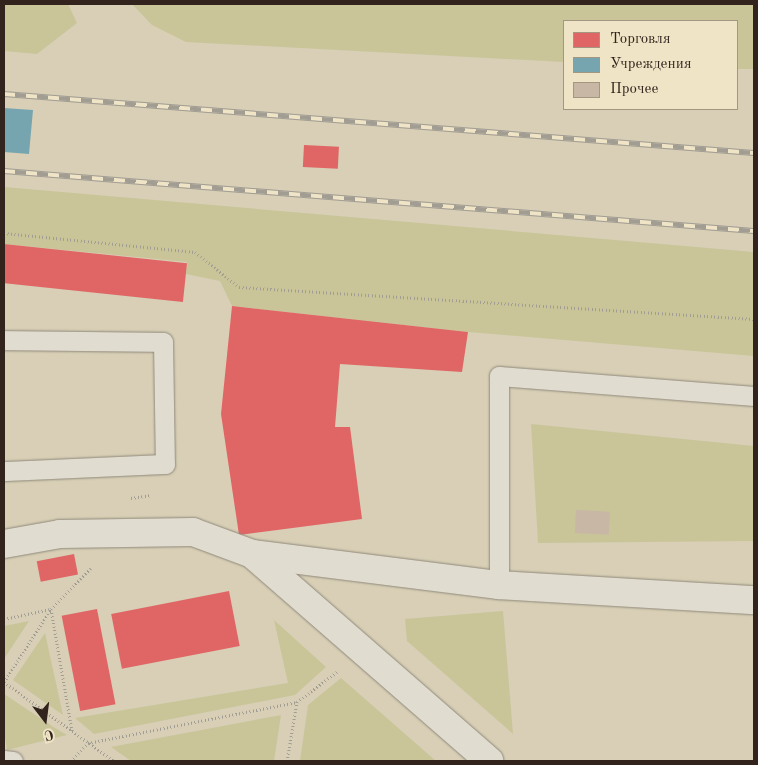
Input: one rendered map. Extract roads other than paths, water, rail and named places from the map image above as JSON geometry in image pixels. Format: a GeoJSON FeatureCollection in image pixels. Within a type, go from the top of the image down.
{"type":"FeatureCollection","features":[{"type":"Feature","properties":{"kind":"street"},"geometry":{"type":"LineString","coordinates":[[4,544],[60,534],[193,532],[252,554],[499,585],[754,600]]}},
{"type":"Feature","properties":{"kind":"street"},"geometry":{"type":"LineString","coordinates":[[252,554],[489,761]]}},
{"type":"Feature","properties":{"kind":"lane"},"geometry":{"type":"LineString","coordinates":[[4,340],[163,342],[166,464],[4,471]]}},
{"type":"Feature","properties":{"kind":"lane"},"geometry":{"type":"LineString","coordinates":[[499,585],[499,376],[754,396]]}},
{"type":"Feature","properties":{"kind":"lane"},"geometry":{"type":"LineString","coordinates":[[4,760],[13,761]]}},
{"type":"Feature","properties":{"kind":"railway"},"geometry":{"type":"LineString","coordinates":[[4,94],[754,153]]}},
{"type":"Feature","properties":{"kind":"railway"},"geometry":{"type":"LineString","coordinates":[[4,171],[754,231]]}}]}
